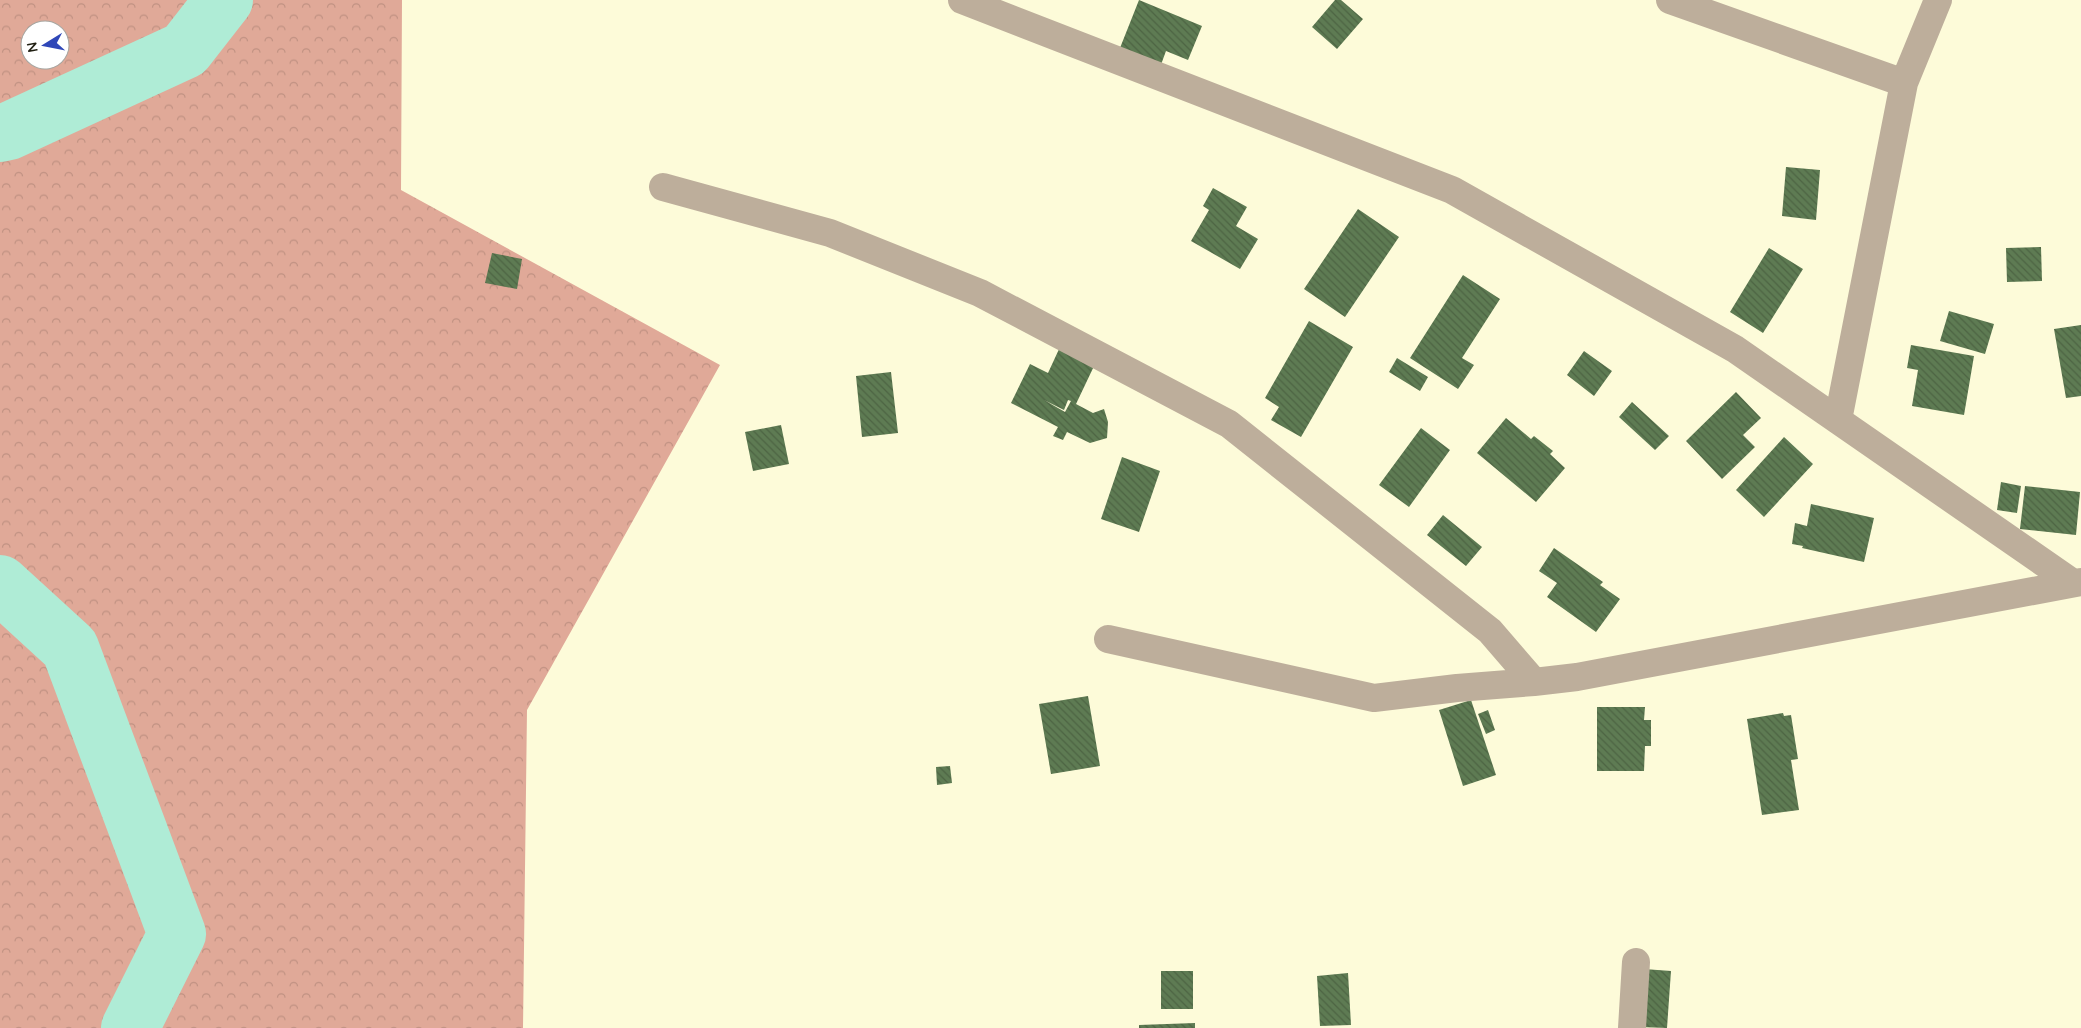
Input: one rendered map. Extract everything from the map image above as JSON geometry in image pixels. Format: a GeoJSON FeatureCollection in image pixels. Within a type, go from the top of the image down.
{"type":"FeatureCollection","features":[{"type":"Feature","properties":{"kind":"street"},"geometry":{"type":"LineString","coordinates":[[962,0],[1452,190],[1735,348],[2077,583]]}},
{"type":"Feature","properties":{"kind":"street"},"geometry":{"type":"LineString","coordinates":[[1670,0],[1904,83]]}},
{"type":"Feature","properties":{"kind":"street"},"geometry":{"type":"LineString","coordinates":[[1838,420],[1904,83],[1938,0]]}},
{"type":"Feature","properties":{"kind":"street"},"geometry":{"type":"LineString","coordinates":[[663,186],[830,234],[980,293],[1229,424],[1490,632],[1534,682]]}},
{"type":"Feature","properties":{"kind":"street"},"geometry":{"type":"LineString","coordinates":[[1108,639],[1374,698],[1577,677],[2077,583]]}},
{"type":"Feature","properties":{"kind":"street"},"geometry":{"type":"LineString","coordinates":[[1632,1028],[1636,962]]}},
{"type":"Feature","properties":{"kind":"green space"},"geometry":{"type":"Polygon","coordinates":[[[0,0],[402,0],[401,190],[720,365],[527,710],[523,1028],[0,1028],[0,0]]]}},
{"type":"Feature","properties":{"kind":"building"},"geometry":{"type":"Polygon","coordinates":[[[1139,0],[1202,26],[1188,60],[1166,51],[1159,70],[1118,53],[1139,0]]]}},
{"type":"Feature","properties":{"kind":"building"},"geometry":{"type":"Polygon","coordinates":[[[1335,0],[1341,0],[1363,19],[1337,49],[1312,27],[1335,0]]]}},
{"type":"Feature","properties":{"kind":"building"},"geometry":{"type":"Polygon","coordinates":[[[1786,167],[1820,170],[1816,220],[1782,216],[1786,167]]]}},
{"type":"Feature","properties":{"kind":"building"},"geometry":{"type":"Polygon","coordinates":[[[1213,188],[1247,207],[1236,226],[1258,239],[1240,269],[1191,241],[1209,210],[1203,206],[1213,188]]]}},
{"type":"Feature","properties":{"kind":"building"},"geometry":{"type":"Polygon","coordinates":[[[1358,209],[1399,237],[1345,317],[1304,289],[1358,209]]]}},
{"type":"Feature","properties":{"kind":"building"},"geometry":{"type":"Polygon","coordinates":[[[2041,247],[2042,281],[2007,282],[2006,248],[2041,247]]]}},
{"type":"Feature","properties":{"kind":"building"},"geometry":{"type":"Polygon","coordinates":[[[1769,248],[1803,269],[1763,333],[1730,312],[1769,248]]]}},
{"type":"Feature","properties":{"kind":"building"},"geometry":{"type":"Polygon","coordinates":[[[492,253],[522,259],[517,289],[485,283],[492,253]]]}},
{"type":"Feature","properties":{"kind":"building"},"geometry":{"type":"Polygon","coordinates":[[[1463,275],[1500,299],[1462,358],[1474,365],[1458,389],[1410,358],[1463,275]]]}},
{"type":"Feature","properties":{"kind":"building"},"geometry":{"type":"Polygon","coordinates":[[[1949,311],[1994,324],[1985,354],[1940,341],[1949,311]]]}},
{"type":"Feature","properties":{"kind":"building"},"geometry":{"type":"Polygon","coordinates":[[[1309,321],[1353,347],[1301,437],[1271,420],[1279,407],[1265,398],[1309,321]]]}},
{"type":"Feature","properties":{"kind":"building"},"geometry":{"type":"Polygon","coordinates":[[[2081,325],[2081,396],[2066,398],[2054,329],[2081,325]]]}},
{"type":"Feature","properties":{"kind":"building"},"geometry":{"type":"Polygon","coordinates":[[[1911,345],[1974,356],[1964,415],[1912,406],[1918,370],[1907,368],[1911,345]]]}},
{"type":"Feature","properties":{"kind":"building"},"geometry":{"type":"Polygon","coordinates":[[[1060,347],[1095,364],[1076,404],[1093,413],[1104,409],[1108,422],[1107,438],[1090,443],[1067,432],[1063,440],[1053,436],[1058,427],[1011,403],[1030,364],[1048,373],[1060,347]],[[1044,400],[1065,412],[1071,401],[1068,400],[1064,410],[1044,400]]]}},
{"type":"Feature","properties":{"kind":"building"},"geometry":{"type":"Polygon","coordinates":[[[1584,351],[1612,371],[1594,396],[1567,375],[1584,351]]]}},
{"type":"Feature","properties":{"kind":"building"},"geometry":{"type":"Polygon","coordinates":[[[1397,358],[1428,377],[1420,391],[1389,372],[1397,358]]]}},
{"type":"Feature","properties":{"kind":"building"},"geometry":{"type":"Polygon","coordinates":[[[891,372],[898,433],[862,437],[856,376],[891,372]]]}},
{"type":"Feature","properties":{"kind":"building"},"geometry":{"type":"Polygon","coordinates":[[[1736,392],[1761,418],[1743,435],[1755,447],[1722,479],[1686,441],[1736,392]]]}},
{"type":"Feature","properties":{"kind":"building"},"geometry":{"type":"Polygon","coordinates":[[[1632,402],[1669,436],[1655,450],[1619,417],[1632,402]]]}},
{"type":"Feature","properties":{"kind":"building"},"geometry":{"type":"Polygon","coordinates":[[[1506,418],[1531,439],[1534,436],[1553,451],[1550,454],[1565,468],[1536,502],[1477,453],[1506,418]]]}},
{"type":"Feature","properties":{"kind":"building"},"geometry":{"type":"Polygon","coordinates":[[[781,425],[789,464],[753,471],[745,432],[781,425]]]}},
{"type":"Feature","properties":{"kind":"building"},"geometry":{"type":"Polygon","coordinates":[[[1421,428],[1450,450],[1409,507],[1379,485],[1421,428]]]}},
{"type":"Feature","properties":{"kind":"building"},"geometry":{"type":"Polygon","coordinates":[[[1784,437],[1813,464],[1764,517],[1736,490],[1784,437]]]}},
{"type":"Feature","properties":{"kind":"building"},"geometry":{"type":"Polygon","coordinates":[[[1122,457],[1160,471],[1139,532],[1101,519],[1122,457]]]}},
{"type":"Feature","properties":{"kind":"building"},"geometry":{"type":"Polygon","coordinates":[[[2001,482],[2021,486],[2017,513],[1997,510],[2001,482]]]}},
{"type":"Feature","properties":{"kind":"building"},"geometry":{"type":"Polygon","coordinates":[[[2025,486],[2080,492],[2076,535],[2020,529],[2025,486]]]}},
{"type":"Feature","properties":{"kind":"building"},"geometry":{"type":"Polygon","coordinates":[[[1811,504],[1874,518],[1864,562],[1792,544],[1795,523],[1807,526],[1811,504]]]}},
{"type":"Feature","properties":{"kind":"building"},"geometry":{"type":"Polygon","coordinates":[[[1443,515],[1482,547],[1466,566],[1427,535],[1443,515]]]}},
{"type":"Feature","properties":{"kind":"building"},"geometry":{"type":"Polygon","coordinates":[[[1554,548],[1603,582],[1600,585],[1620,599],[1596,632],[1547,597],[1557,583],[1539,571],[1554,548]]]}},
{"type":"Feature","properties":{"kind":"building"},"geometry":{"type":"Polygon","coordinates":[[[1088,696],[1100,766],[1051,774],[1039,704],[1088,696]]]}},
{"type":"Feature","properties":{"kind":"building"},"geometry":{"type":"Polygon","coordinates":[[[1471,700],[1496,775],[1463,786],[1439,710],[1471,700]]]}},
{"type":"Feature","properties":{"kind":"building"},"geometry":{"type":"Polygon","coordinates":[[[1597,707],[1645,707],[1644,720],[1651,720],[1651,746],[1645,746],[1644,771],[1597,771],[1597,707]]]}},
{"type":"Feature","properties":{"kind":"building"},"geometry":{"type":"Polygon","coordinates":[[[1488,710],[1495,730],[1486,734],[1478,714],[1488,710]]]}},
{"type":"Feature","properties":{"kind":"building"},"geometry":{"type":"Polygon","coordinates":[[[1783,713],[1784,716],[1791,715],[1798,759],[1791,760],[1799,810],[1762,815],[1747,719],[1783,713]]]}},
{"type":"Feature","properties":{"kind":"building"},"geometry":{"type":"Polygon","coordinates":[[[950,766],[952,783],[937,785],[936,767],[950,766]]]}},
{"type":"Feature","properties":{"kind":"building"},"geometry":{"type":"Polygon","coordinates":[[[1644,969],[1671,971],[1667,1028],[1640,1027],[1644,969]]]}},
{"type":"Feature","properties":{"kind":"building"},"geometry":{"type":"Polygon","coordinates":[[[1161,971],[1193,971],[1193,1009],[1161,1009],[1161,971]]]}},
{"type":"Feature","properties":{"kind":"building"},"geometry":{"type":"Polygon","coordinates":[[[1348,973],[1351,1025],[1320,1026],[1317,976],[1348,973]]]}},
{"type":"Feature","properties":{"kind":"building"},"geometry":{"type":"Polygon","coordinates":[[[1195,1023],[1195,1028],[1139,1028],[1139,1025],[1195,1023]]]}},
{"type":"Feature","properties":{"kind":"waterway"},"geometry":{"type":"LineString","coordinates":[[0,133],[9,131],[185,50],[224,0]]}},
{"type":"Feature","properties":{"kind":"waterway"},"geometry":{"type":"LineString","coordinates":[[0,584],[70,648],[177,934],[130,1028]]}}]}
